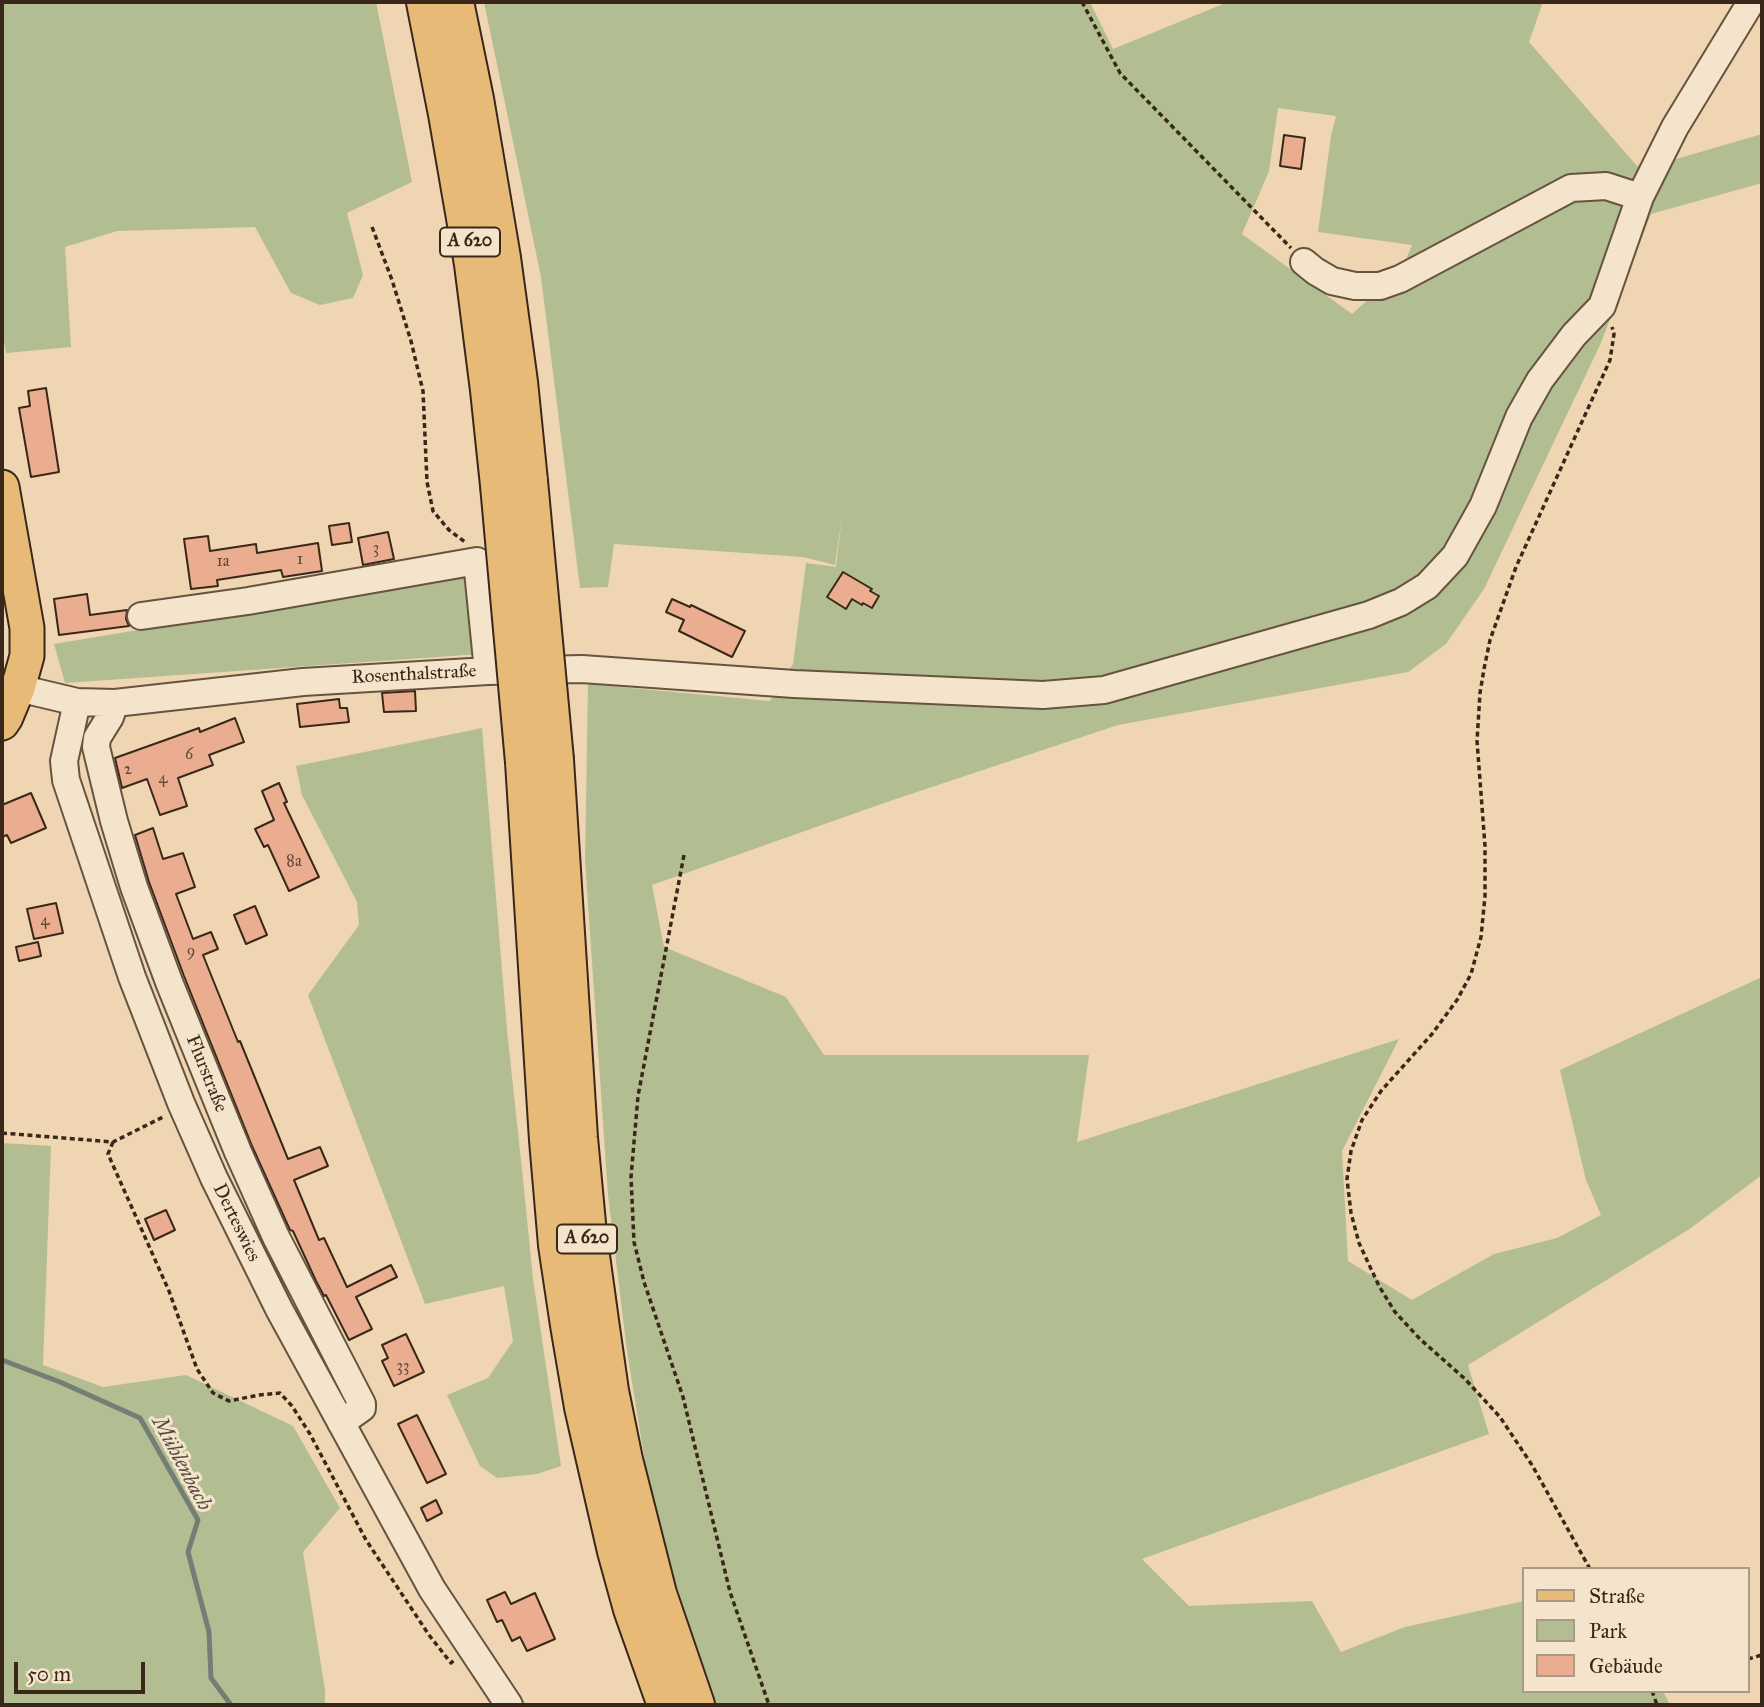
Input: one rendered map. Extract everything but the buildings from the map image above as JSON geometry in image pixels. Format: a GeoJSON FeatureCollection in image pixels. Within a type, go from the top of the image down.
{"type":"FeatureCollection","features":[{"type":"Feature","properties":{"kind":"highway","name":"A 620"},"geometry":{"type":"LineString","coordinates":[[426,2],[514,483],[587,1234],[609,1391],[657,1594],[695,1705]]}},
{"type":"Feature","properties":{"kind":"highway","name":"A 620"},"geometry":{"type":"LineString","coordinates":[[454,2],[474,99],[501,258],[518,382],[514,483]]}},
{"type":"Feature","properties":{"kind":"highway","name":"A 620"},"geometry":{"type":"LineString","coordinates":[[540,761],[549,1140],[558,1245],[584,1407],[617,1552],[633,1609],[667,1705]]}},
{"type":"Feature","properties":{"kind":"main road"},"geometry":{"type":"LineString","coordinates":[[2,487],[27,628],[27,656],[18,688],[2,723]]}},
{"type":"Feature","properties":{"kind":"street"},"geometry":{"type":"LineString","coordinates":[[488,671],[582,669],[794,684],[1043,695],[1104,690],[1369,615],[1401,602],[1427,586],[1455,556],[1483,506],[1520,418],[1540,380],[1574,335],[1602,306],[1640,197],[1675,127],[1751,2]]}},
{"type":"Feature","properties":{"kind":"street"},"geometry":{"type":"LineString","coordinates":[[1304,262],[1332,281],[1354,286],[1380,286],[1400,279],[1571,188],[1606,186],[1640,197]]}},
{"type":"Feature","properties":{"kind":"street"},"geometry":{"type":"LineString","coordinates":[[141,616],[248,601],[477,561]]}},
{"type":"Feature","properties":{"kind":"street","name":"Rosenthalstraße"},"geometry":{"type":"LineString","coordinates":[[18,688],[77,702],[115,704],[303,682],[488,671],[477,561]]}},
{"type":"Feature","properties":{"kind":"street","name":"Derteswies"},"geometry":{"type":"LineString","coordinates":[[77,702],[64,761],[66,780],[132,977],[181,1103],[214,1178],[279,1309],[341,1423],[432,1589],[509,1705]]}},
{"type":"Feature","properties":{"kind":"street","name":"Flurstraße"},"geometry":{"type":"LineString","coordinates":[[115,704],[97,738],[96,747],[134,887],[169,982],[238,1152],[276,1237],[362,1404],[362,1408],[341,1423]]}},
{"type":"Feature","properties":{"kind":"path"},"geometry":{"type":"LineString","coordinates":[[1082,2],[1120,73],[1304,262]]}},
{"type":"Feature","properties":{"kind":"path"},"geometry":{"type":"LineString","coordinates":[[372,227],[407,329],[422,391],[427,482],[433,511],[449,530],[467,543],[477,561]]}},
{"type":"Feature","properties":{"kind":"path"},"geometry":{"type":"LineString","coordinates":[[1589,1567],[1532,1465],[1500,1417],[1465,1379],[1420,1339],[1395,1312],[1379,1286],[1359,1243],[1350,1213],[1347,1179],[1351,1152],[1362,1120],[1381,1091],[1432,1034],[1457,1000],[1471,974],[1481,937],[1485,896],[1485,846],[1478,741],[1484,668],[1490,640],[1516,567],[1610,360],[1615,334],[1602,306]]}},
{"type":"Feature","properties":{"kind":"path"},"geometry":{"type":"LineString","coordinates":[[684,855],[638,1096],[631,1177],[634,1242],[643,1282],[683,1397],[730,1592],[769,1705]]}},
{"type":"Feature","properties":{"kind":"path"},"geometry":{"type":"LineString","coordinates":[[2,1133],[113,1142],[168,1115],[181,1103]]}},
{"type":"Feature","properties":{"kind":"path"},"geometry":{"type":"LineString","coordinates":[[113,1142],[108,1154],[169,1291],[197,1369],[213,1393],[229,1401],[280,1392],[310,1434],[366,1540],[429,1635],[451,1663],[470,1646]]}},
{"type":"Feature","properties":{"kind":"green space"},"geometry":{"type":"Polygon","coordinates":[[[2,2],[376,2],[412,182],[347,213],[363,275],[353,298],[320,305],[291,293],[255,227],[117,231],[65,247],[71,347],[6,353],[2,329],[2,2]]]}},
{"type":"Feature","properties":{"kind":"green space"},"geometry":{"type":"Polygon","coordinates":[[[484,2],[1090,2],[1113,49],[1228,2],[1543,2],[1529,42],[1637,166],[1673,160],[1762,134],[1762,183],[1651,214],[1600,345],[1484,589],[1446,644],[1408,672],[1118,725],[887,802],[652,885],[664,947],[786,997],[824,1055],[1089,1055],[1077,1142],[1399,1039],[1342,1151],[1348,1261],[1412,1300],[1494,1254],[1557,1238],[1601,1215],[1586,1180],[1560,1070],[1762,977],[1762,1175],[1688,1230],[1468,1365],[1489,1434],[1142,1559],[1189,1606],[1312,1601],[1341,1652],[1405,1627],[1522,1601],[1522,1693],[1664,1693],[1670,1705],[710,1705],[654,1518],[627,1351],[608,1195],[585,860],[588,684],[770,701],[793,664],[806,563],[836,567],[842,515],[835,565],[803,557],[614,544],[608,587],[580,588],[541,277],[484,2]],[[1278,108],[1269,171],[1242,234],[1352,314],[1402,269],[1412,245],[1318,232],[1336,116],[1278,108]]]}},
{"type":"Feature","properties":{"kind":"green space"},"geometry":{"type":"Polygon","coordinates":[[[463,576],[480,654],[65,683],[54,644],[463,576]]]}},
{"type":"Feature","properties":{"kind":"green space"},"geometry":{"type":"Polygon","coordinates":[[[482,728],[507,1030],[533,1279],[561,1466],[537,1474],[497,1478],[480,1466],[447,1395],[488,1378],[513,1341],[504,1286],[425,1304],[308,995],[359,925],[357,902],[302,795],[296,766],[482,728]]]}},
{"type":"Feature","properties":{"kind":"green space"},"geometry":{"type":"Polygon","coordinates":[[[2,1143],[51,1146],[43,1365],[103,1387],[186,1375],[293,1426],[340,1508],[303,1552],[325,1690],[325,1705],[2,1705],[2,1143]]]}},
{"type":"Feature","properties":{"kind":"waterway","name":"Mühlenbach"},"geometry":{"type":"LineString","coordinates":[[2,1360],[60,1382],[140,1418],[198,1520],[188,1552],[209,1632],[211,1678],[231,1705]]}}]}
